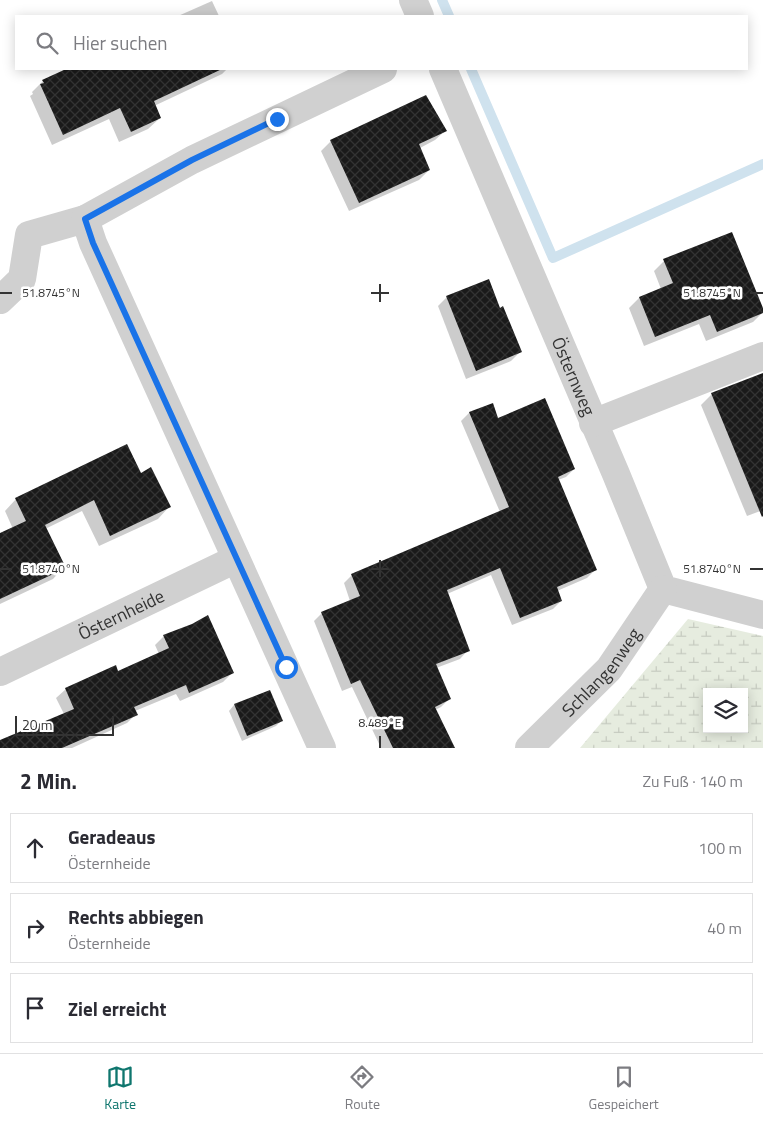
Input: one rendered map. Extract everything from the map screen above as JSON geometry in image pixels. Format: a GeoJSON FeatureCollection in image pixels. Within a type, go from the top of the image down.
{"type":"FeatureCollection","features":[{"type":"Feature","properties":{"kind":"street"},"geometry":{"type":"LineString","coordinates":[[413,0],[420,15]]}},
{"type":"Feature","properties":{"kind":"street"},"geometry":{"type":"LineString","coordinates":[[0,300],[22,279],[29,235],[85,219],[192,160],[381,70]]}},
{"type":"Feature","properties":{"kind":"street","name":"Östernweg"},"geometry":{"type":"LineString","coordinates":[[443,70],[663,589]]}},
{"type":"Feature","properties":{"kind":"street"},"geometry":{"type":"LineString","coordinates":[[85,219],[93,243],[322,748]]}},
{"type":"Feature","properties":{"kind":"street"},"geometry":{"type":"LineString","coordinates":[[593,423],[763,356]]}},
{"type":"Feature","properties":{"kind":"street","name":"Östernheide"},"geometry":{"type":"LineString","coordinates":[[2,667],[236,559]]}},
{"type":"Feature","properties":{"kind":"street"},"geometry":{"type":"LineString","coordinates":[[663,589],[763,615]]}},
{"type":"Feature","properties":{"kind":"street","name":"Schlangenweg"},"geometry":{"type":"LineString","coordinates":[[529,748],[609,669],[663,589]]}},
{"type":"Feature","properties":{"kind":"green space"},"geometry":{"type":"Polygon","coordinates":[[[688,619],[763,636],[763,748],[580,748],[688,619]]]}},
{"type":"Feature","properties":{"kind":"building"},"geometry":{"type":"Polygon","coordinates":[[[64,70],[220,70],[154,101],[161,118],[131,132],[120,108],[63,135],[40,84],[44,83],[42,80],[64,70]]]}},
{"type":"Feature","properties":{"kind":"building"},"geometry":{"type":"Polygon","coordinates":[[[426,95],[447,131],[419,144],[430,170],[359,203],[330,140],[426,95]]]}},
{"type":"Feature","properties":{"kind":"building"},"geometry":{"type":"Polygon","coordinates":[[[732,232],[763,308],[763,313],[717,332],[710,315],[655,337],[639,297],[673,283],[663,259],[732,232]]]}},
{"type":"Feature","properties":{"kind":"building"},"geometry":{"type":"Polygon","coordinates":[[[489,279],[500,308],[503,306],[522,352],[476,371],[446,296],[489,279]]]}},
{"type":"Feature","properties":{"kind":"building"},"geometry":{"type":"Polygon","coordinates":[[[763,373],[763,516],[762,517],[711,393],[763,373]]]}},
{"type":"Feature","properties":{"kind":"building"},"geometry":{"type":"Polygon","coordinates":[[[545,398],[575,469],[558,477],[597,570],[557,587],[562,601],[520,618],[500,568],[447,590],[470,651],[436,664],[451,699],[435,707],[455,748],[393,748],[360,680],[351,684],[321,612],[360,596],[351,574],[509,507],[469,412],[493,403],[498,418],[545,398]]]}},
{"type":"Feature","properties":{"kind":"building"},"geometry":{"type":"Polygon","coordinates":[[[127,444],[141,473],[151,467],[171,507],[110,536],[94,500],[45,525],[66,568],[0,599],[0,533],[26,521],[15,498],[127,444]]]}},
{"type":"Feature","properties":{"kind":"building"},"geometry":{"type":"Polygon","coordinates":[[[208,615],[234,673],[189,693],[186,685],[134,707],[138,715],[62,748],[0,748],[0,740],[74,709],[65,688],[116,665],[118,671],[169,648],[163,635],[192,624],[208,615]]]}},
{"type":"Feature","properties":{"kind":"building"},"geometry":{"type":"Polygon","coordinates":[[[270,690],[283,721],[247,736],[234,704],[270,690]]]}},
{"type":"Feature","properties":{"kind":"waterway"},"geometry":{"type":"LineString","coordinates":[[442,0],[449,15]]}},
{"type":"Feature","properties":{"kind":"waterway"},"geometry":{"type":"LineString","coordinates":[[471,70],[553,258],[763,164]]}},
{"type":"Feature","properties":{"kind":"route"},"geometry":{"type":"LineString","coordinates":[[277,119],[192,160],[85,219],[93,243],[286,667]]}}]}
